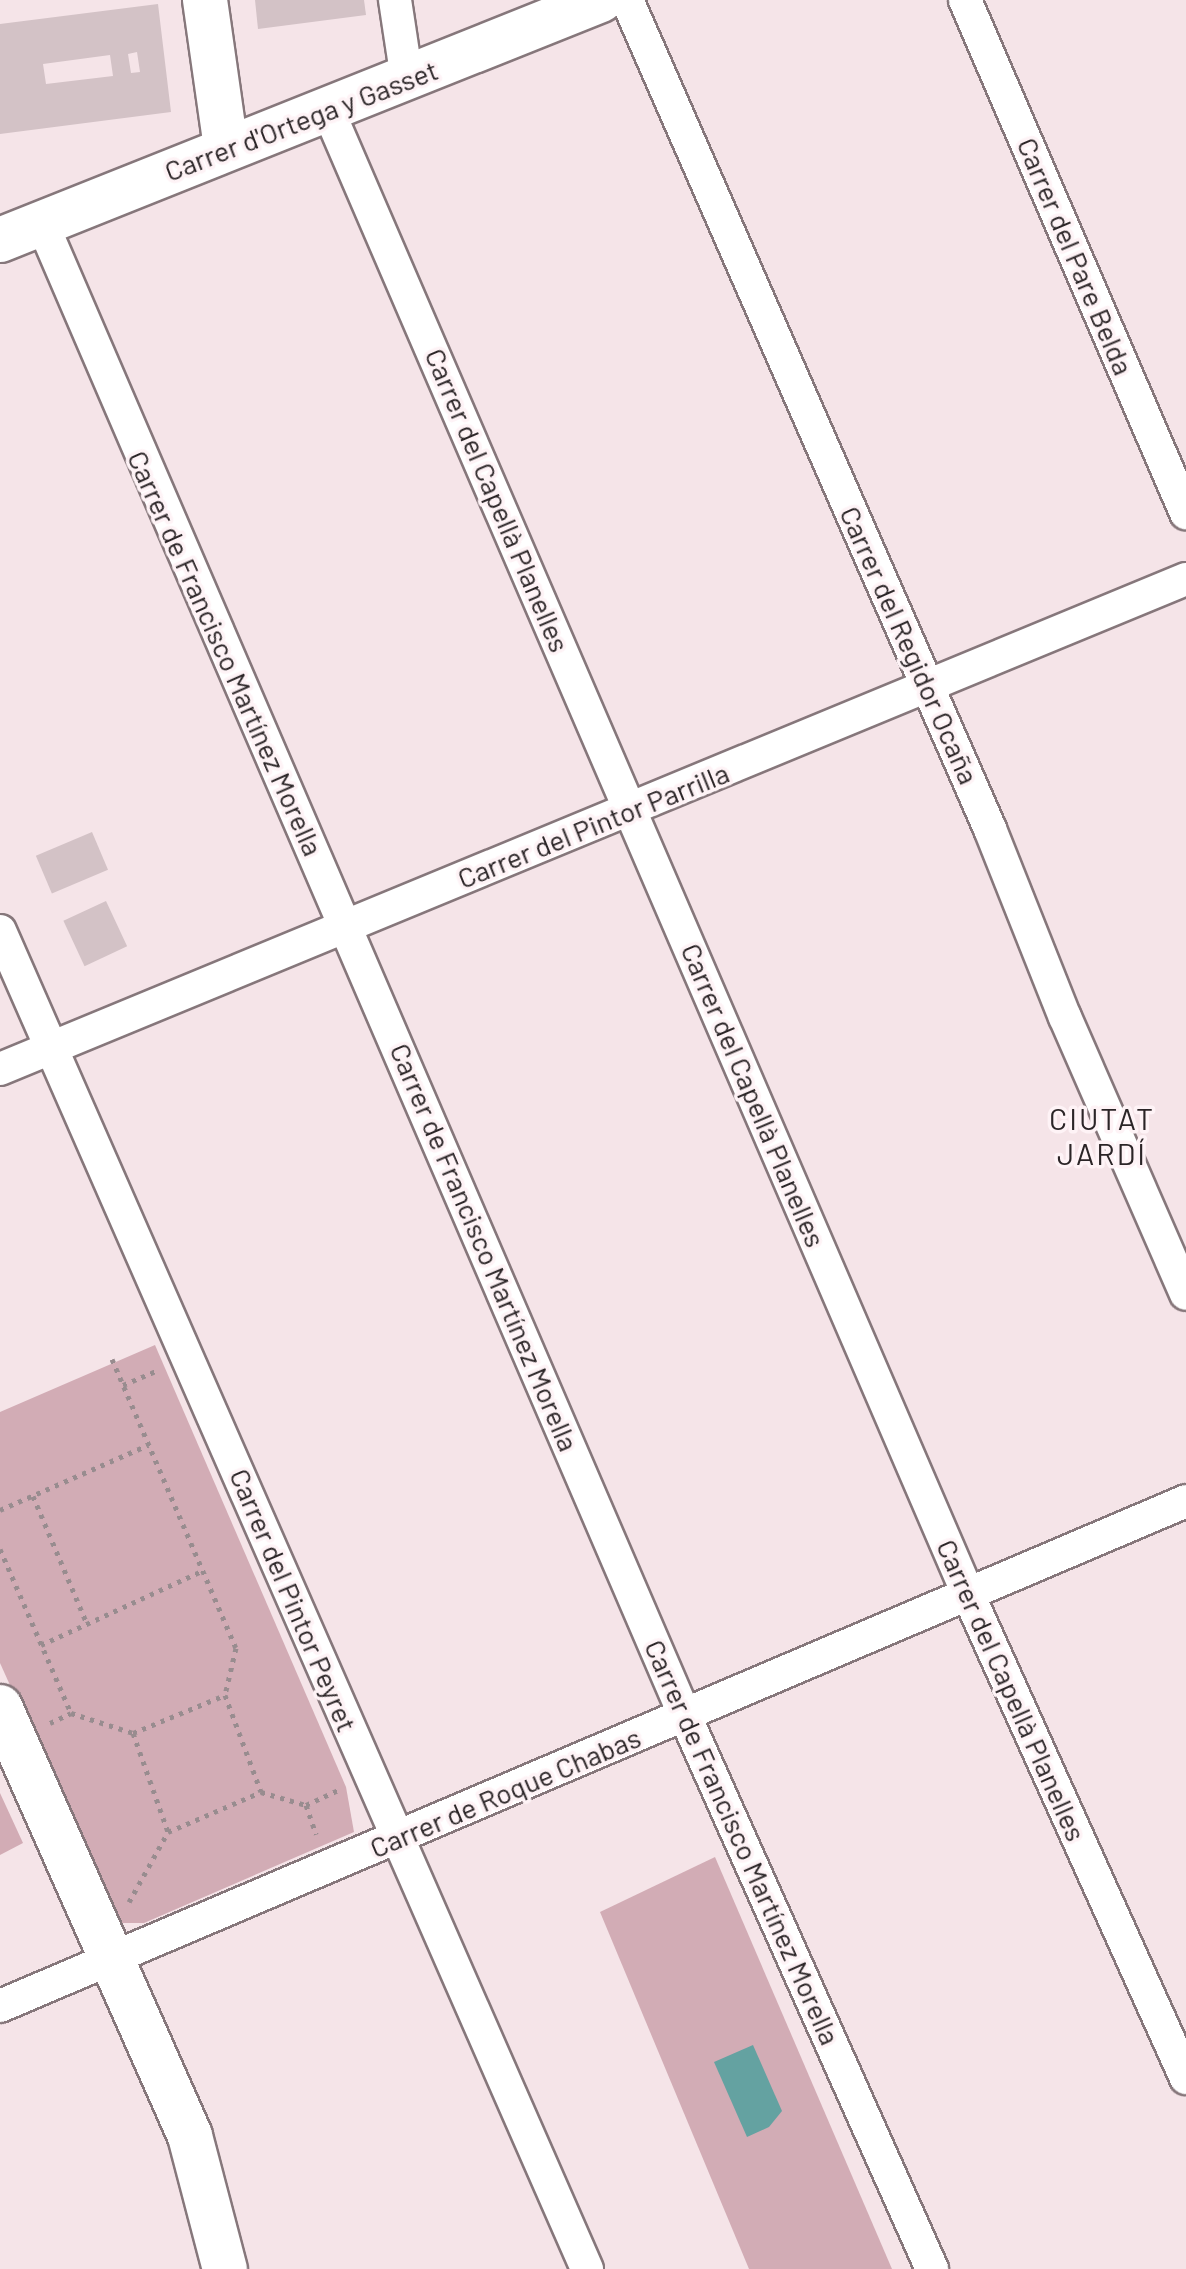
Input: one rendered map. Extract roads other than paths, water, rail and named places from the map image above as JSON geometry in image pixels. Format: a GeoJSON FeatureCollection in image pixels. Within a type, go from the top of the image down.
{"type":"FeatureCollection","features":[{"type":"Feature","properties":{"kind":"street"},"geometry":{"type":"LineString","coordinates":[[205,0],[226,148]]}},
{"type":"Feature","properties":{"kind":"street"},"geometry":{"type":"LineString","coordinates":[[395,0],[407,79]]}},
{"type":"Feature","properties":{"kind":"street","name":"Carrer d'Ortega y Gasset"},"geometry":{"type":"LineString","coordinates":[[0,240],[601,0]]}},
{"type":"Feature","properties":{"kind":"street","name":"Carrer del Regidor Ocaña"},"geometry":{"type":"LineString","coordinates":[[627,0],[929,687],[1186,1294]]}},
{"type":"Feature","properties":{"kind":"street","name":"Carrer del Pare Belda"},"geometry":{"type":"LineString","coordinates":[[965,0],[1186,513]]}},
{"type":"Feature","properties":{"kind":"street","name":"Carrer del Capellà Planelles"},"geometry":{"type":"LineString","coordinates":[[328,110],[968,1594],[1186,2078]]}},
{"type":"Feature","properties":{"kind":"street","name":"Carrer de Francisco Martínez Morella"},"geometry":{"type":"LineString","coordinates":[[42,223],[685,1716],[932,2269]]}},
{"type":"Feature","properties":{"kind":"street","name":"Carrer del Pintor Parrilla"},"geometry":{"type":"LineString","coordinates":[[0,1069],[1186,579]]}},
{"type":"Feature","properties":{"kind":"street","name":"Carrer del Pintor Peyret"},"geometry":{"type":"LineString","coordinates":[[0,931],[587,2269]]}},
{"type":"Feature","properties":{"kind":"street","name":"Carrer de Roque Chabas"},"geometry":{"type":"LineString","coordinates":[[0,2006],[1186,1501]]}},
{"type":"Feature","properties":{"kind":"street"},"geometry":{"type":"LineString","coordinates":[[0,1707],[190,2136],[225,2269]]}},
{"type":"Feature","properties":{"kind":"water"},"geometry":{"type":"Polygon","coordinates":[[[753,2045],[782,2111],[769,2127],[747,2137],[714,2062],[753,2045]]]}},
{"type":"Feature","properties":{"kind":"district","name":"CIUTAT JARDÍ"},"geometry":{"type":"Point","coordinates":[1102,1135]}}]}
